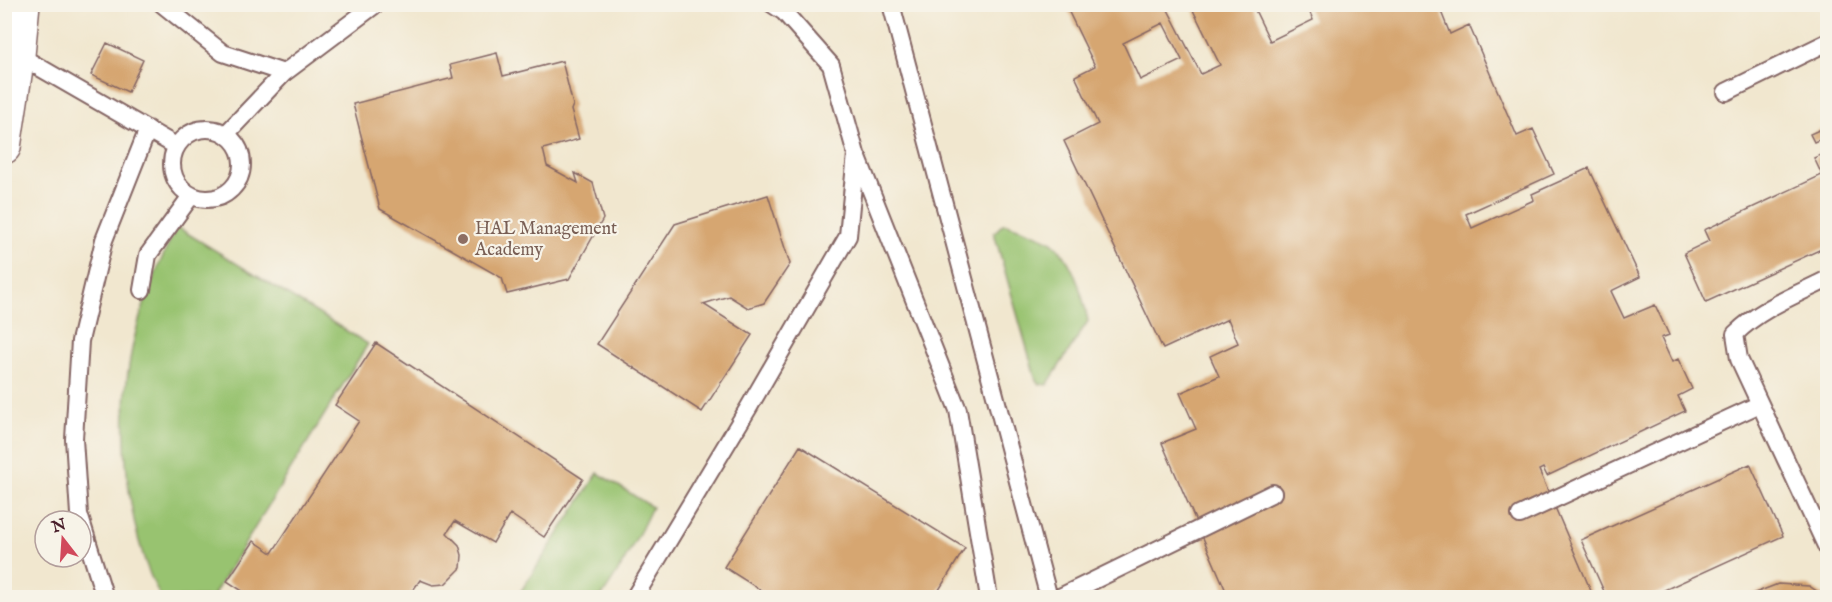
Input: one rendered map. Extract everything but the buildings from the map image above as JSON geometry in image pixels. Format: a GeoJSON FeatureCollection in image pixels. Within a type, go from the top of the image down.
{"type":"FeatureCollection","features":[{"type":"Feature","properties":{"kind":"street"},"geometry":{"type":"LineString","coordinates":[[4,147],[23,4]]}},
{"type":"Feature","properties":{"kind":"lane"},"geometry":{"type":"LineString","coordinates":[[162,4],[223,53],[284,73]]}},
{"type":"Feature","properties":{"kind":"lane"},"geometry":{"type":"LineString","coordinates":[[226,134],[284,73],[376,4]]}},
{"type":"Feature","properties":{"kind":"lane"},"geometry":{"type":"LineString","coordinates":[[772,4],[784,12],[831,65],[856,154],[958,410],[989,597]]}},
{"type":"Feature","properties":{"kind":"lane"},"geometry":{"type":"LineString","coordinates":[[891,4],[1049,597]]}},
{"type":"Feature","properties":{"kind":"lane"},"geometry":{"type":"LineString","coordinates":[[1726,92],[1827,42]]}},
{"type":"Feature","properties":{"kind":"lane"},"geometry":{"type":"LineString","coordinates":[[18,55],[176,146]]}},
{"type":"Feature","properties":{"kind":"lane"},"geometry":{"type":"LineString","coordinates":[[105,597],[79,514],[74,439],[80,341],[104,240],[148,129]]}},
{"type":"Feature","properties":{"kind":"lane"},"geometry":{"type":"LineString","coordinates":[[216,130],[226,134],[235,142],[240,153],[242,164],[240,176],[225,194],[202,199],[191,196],[175,180],[171,169],[176,146],[183,137],[193,131],[216,130]]}},
{"type":"Feature","properties":{"kind":"lane"},"geometry":{"type":"LineString","coordinates":[[634,597],[749,407],[848,236],[856,154]]}},
{"type":"Feature","properties":{"kind":"lane"},"geometry":{"type":"LineString","coordinates":[[142,290],[148,255],[191,196]]}},
{"type":"Feature","properties":{"kind":"lane"},"geometry":{"type":"LineString","coordinates":[[1827,279],[1764,311],[1747,322],[1736,334],[1739,358],[1827,550]]}},
{"type":"Feature","properties":{"kind":"lane"},"geometry":{"type":"LineString","coordinates":[[1520,515],[1760,404]]}},
{"type":"Feature","properties":{"kind":"lane"},"geometry":{"type":"LineString","coordinates":[[1058,597],[1274,493]]}},
{"type":"Feature","properties":{"kind":"green space"},"geometry":{"type":"Polygon","coordinates":[[[1003,224],[1045,238],[1054,244],[1072,269],[1083,301],[1088,321],[1047,385],[1039,384],[1036,380],[994,233],[1003,224]]]}},
{"type":"Feature","properties":{"kind":"green space"},"geometry":{"type":"Polygon","coordinates":[[[177,227],[368,344],[214,594],[219,597],[161,598],[141,549],[130,497],[124,425],[130,358],[148,293],[177,227]]]}},
{"type":"Feature","properties":{"kind":"green space"},"geometry":{"type":"Polygon","coordinates":[[[598,473],[652,507],[628,554],[601,597],[517,597],[598,473]]]}},
{"type":"Feature","properties":{"kind":"place","name":"HAL Management Academy"},"geometry":{"type":"Point","coordinates":[463,239]}}]}
